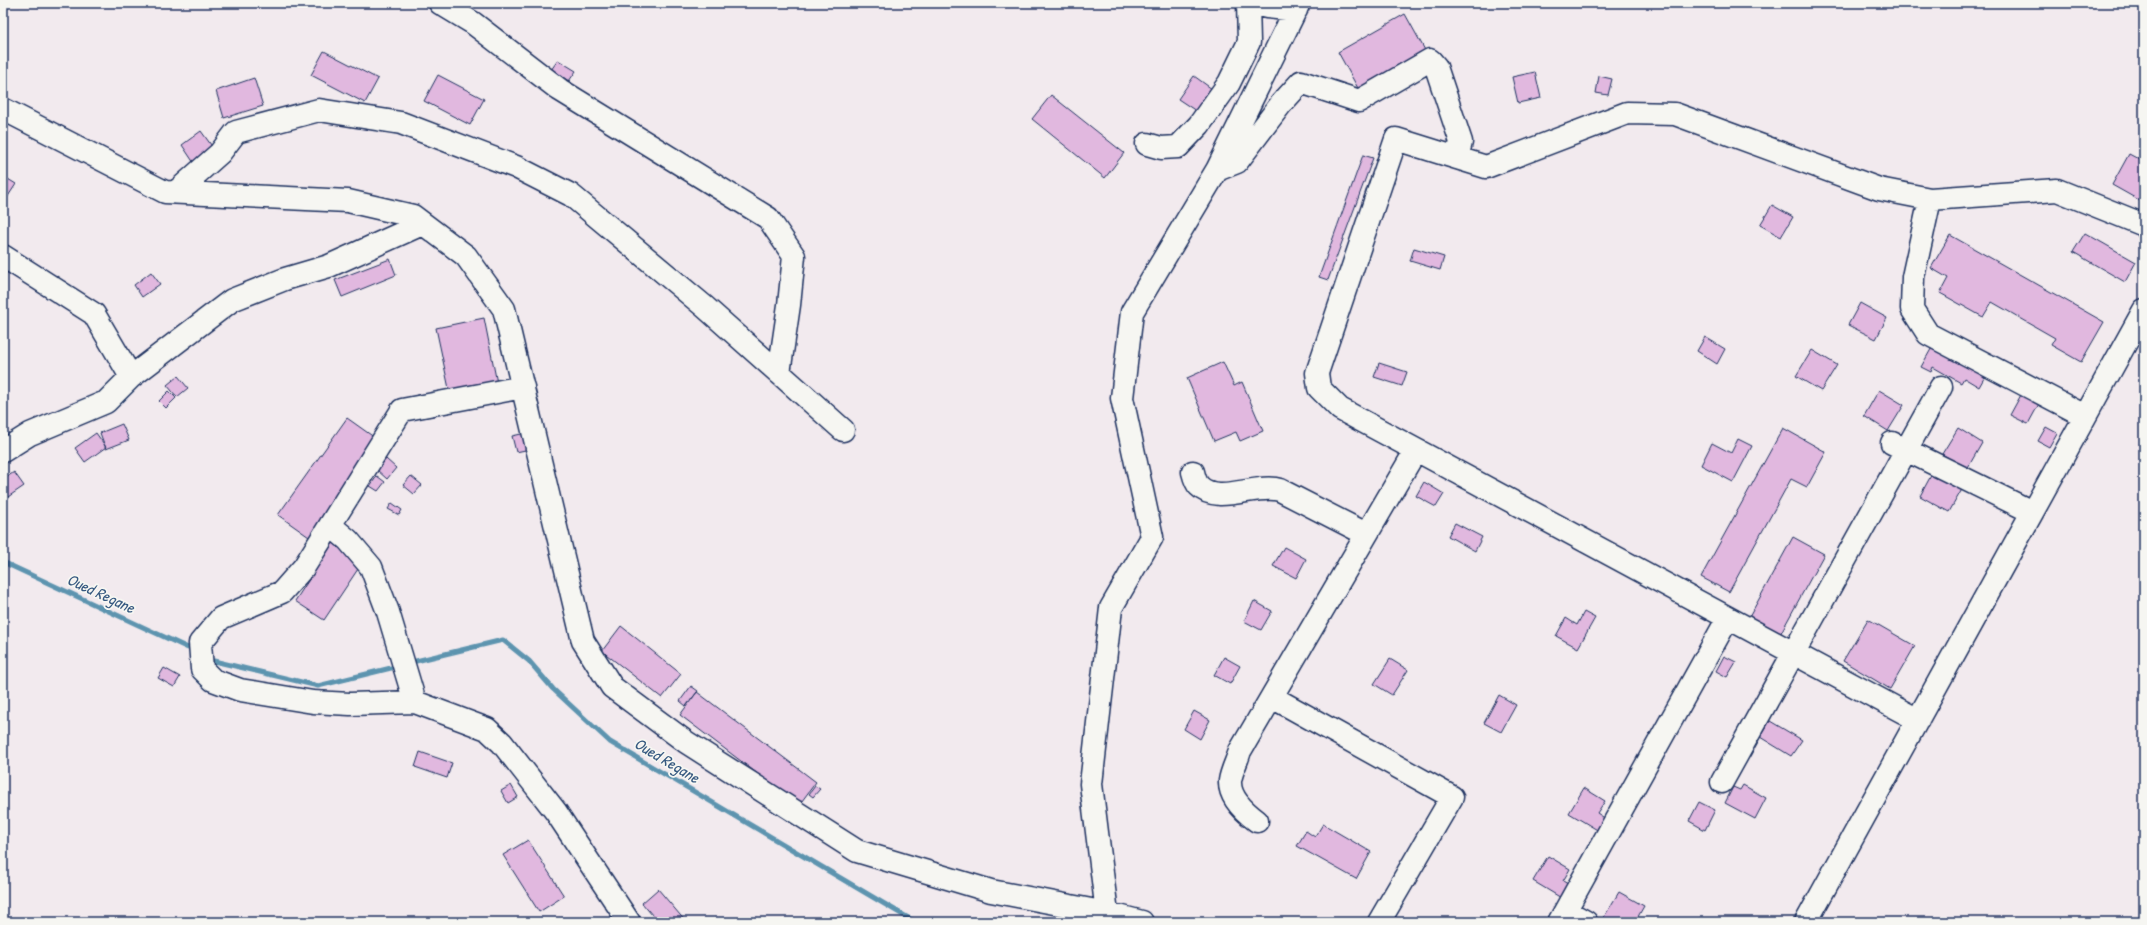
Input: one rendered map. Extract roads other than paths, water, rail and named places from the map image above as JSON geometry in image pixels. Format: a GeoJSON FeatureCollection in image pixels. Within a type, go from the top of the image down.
{"type":"FeatureCollection","features":[{"type":"Feature","properties":{"kind":"lane"},"geometry":{"type":"LineString","coordinates":[[440,3],[473,23],[560,90],[768,218],[794,256],[790,305],[779,373]]}},
{"type":"Feature","properties":{"kind":"lane"},"geometry":{"type":"LineString","coordinates":[[1107,913],[1091,784],[1111,608],[1152,537],[1122,398],[1132,312],[1217,170],[1298,6],[1249,3],[1249,42],[1229,83],[1199,125],[1178,147],[1161,148],[1147,144]]}},
{"type":"Feature","properties":{"kind":"lane"},"geometry":{"type":"LineString","coordinates":[[1217,170],[1237,162],[1281,104],[1301,82],[1359,101],[1430,60],[1436,67],[1461,142],[1457,158]]}},
{"type":"Feature","properties":{"kind":"lane"},"geometry":{"type":"LineString","coordinates":[[3,109],[166,192],[348,201],[413,216],[466,256],[504,308],[583,640],[612,687],[686,742],[857,851],[991,891],[1107,913],[1142,922]]}},
{"type":"Feature","properties":{"kind":"lane"},"geometry":{"type":"LineString","coordinates":[[176,192],[220,153],[236,132],[318,110],[402,123],[516,166],[571,195],[705,307],[843,430]]}},
{"type":"Feature","properties":{"kind":"lane"},"geometry":{"type":"LineString","coordinates":[[1918,720],[1340,409],[1319,388],[1317,373],[1396,139],[1486,167],[1627,113],[1675,114],[1879,189],[1930,199],[2057,190],[2144,225]]}},
{"type":"Feature","properties":{"kind":"lane"},"geometry":{"type":"LineString","coordinates":[[1930,199],[1913,277],[1912,309],[1928,334],[2086,416]]}},
{"type":"Feature","properties":{"kind":"lane"},"geometry":{"type":"LineString","coordinates":[[3,451],[30,434],[106,402],[131,377],[232,300],[285,279],[329,266],[422,224]]}},
{"type":"Feature","properties":{"kind":"lane"},"geometry":{"type":"LineString","coordinates":[[3,256],[94,314],[131,377]]}},
{"type":"Feature","properties":{"kind":"lane"},"geometry":{"type":"LineString","coordinates":[[1806,922],[2144,310]]}},
{"type":"Feature","properties":{"kind":"lane"},"geometry":{"type":"LineString","coordinates":[[523,387],[402,410],[304,567],[282,592],[221,618],[200,643],[202,669],[213,680],[240,690],[328,703],[415,702],[487,729],[502,743],[556,812],[630,922]]}},
{"type":"Feature","properties":{"kind":"lane"},"geometry":{"type":"LineString","coordinates":[[1722,782],[1795,654],[1899,447],[1941,387]]}},
{"type":"Feature","properties":{"kind":"lane"},"geometry":{"type":"LineString","coordinates":[[1899,447],[2032,512]]}},
{"type":"Feature","properties":{"kind":"lane"},"geometry":{"type":"LineString","coordinates":[[1257,821],[1243,810],[1235,799],[1230,782],[1240,751],[1416,450]]}},
{"type":"Feature","properties":{"kind":"lane"},"geometry":{"type":"LineString","coordinates":[[1193,472],[1199,486],[1212,494],[1229,494],[1270,487],[1280,490],[1366,534]]}},
{"type":"Feature","properties":{"kind":"lane"},"geometry":{"type":"LineString","coordinates":[[330,525],[348,540],[371,567],[388,612],[415,702]]}},
{"type":"Feature","properties":{"kind":"lane"},"geometry":{"type":"LineString","coordinates":[[1586,922],[1563,916],[1728,618]]}},
{"type":"Feature","properties":{"kind":"lane"},"geometry":{"type":"LineString","coordinates":[[1272,697],[1452,797],[1379,922]]}},
{"type":"Feature","properties":{"kind":"waterway","name":"Oued Regane"},"geometry":{"type":"LineString","coordinates":[[3,562],[188,648]]}},
{"type":"Feature","properties":{"kind":"waterway","name":"Oued Regane"},"geometry":{"type":"LineString","coordinates":[[416,661],[503,640],[529,661],[553,689],[610,742],[915,922]]}},
{"type":"Feature","properties":{"kind":"waterway","name":"Oued Regane"},"geometry":{"type":"LineString","coordinates":[[214,661],[318,686],[391,668]]}}]}
